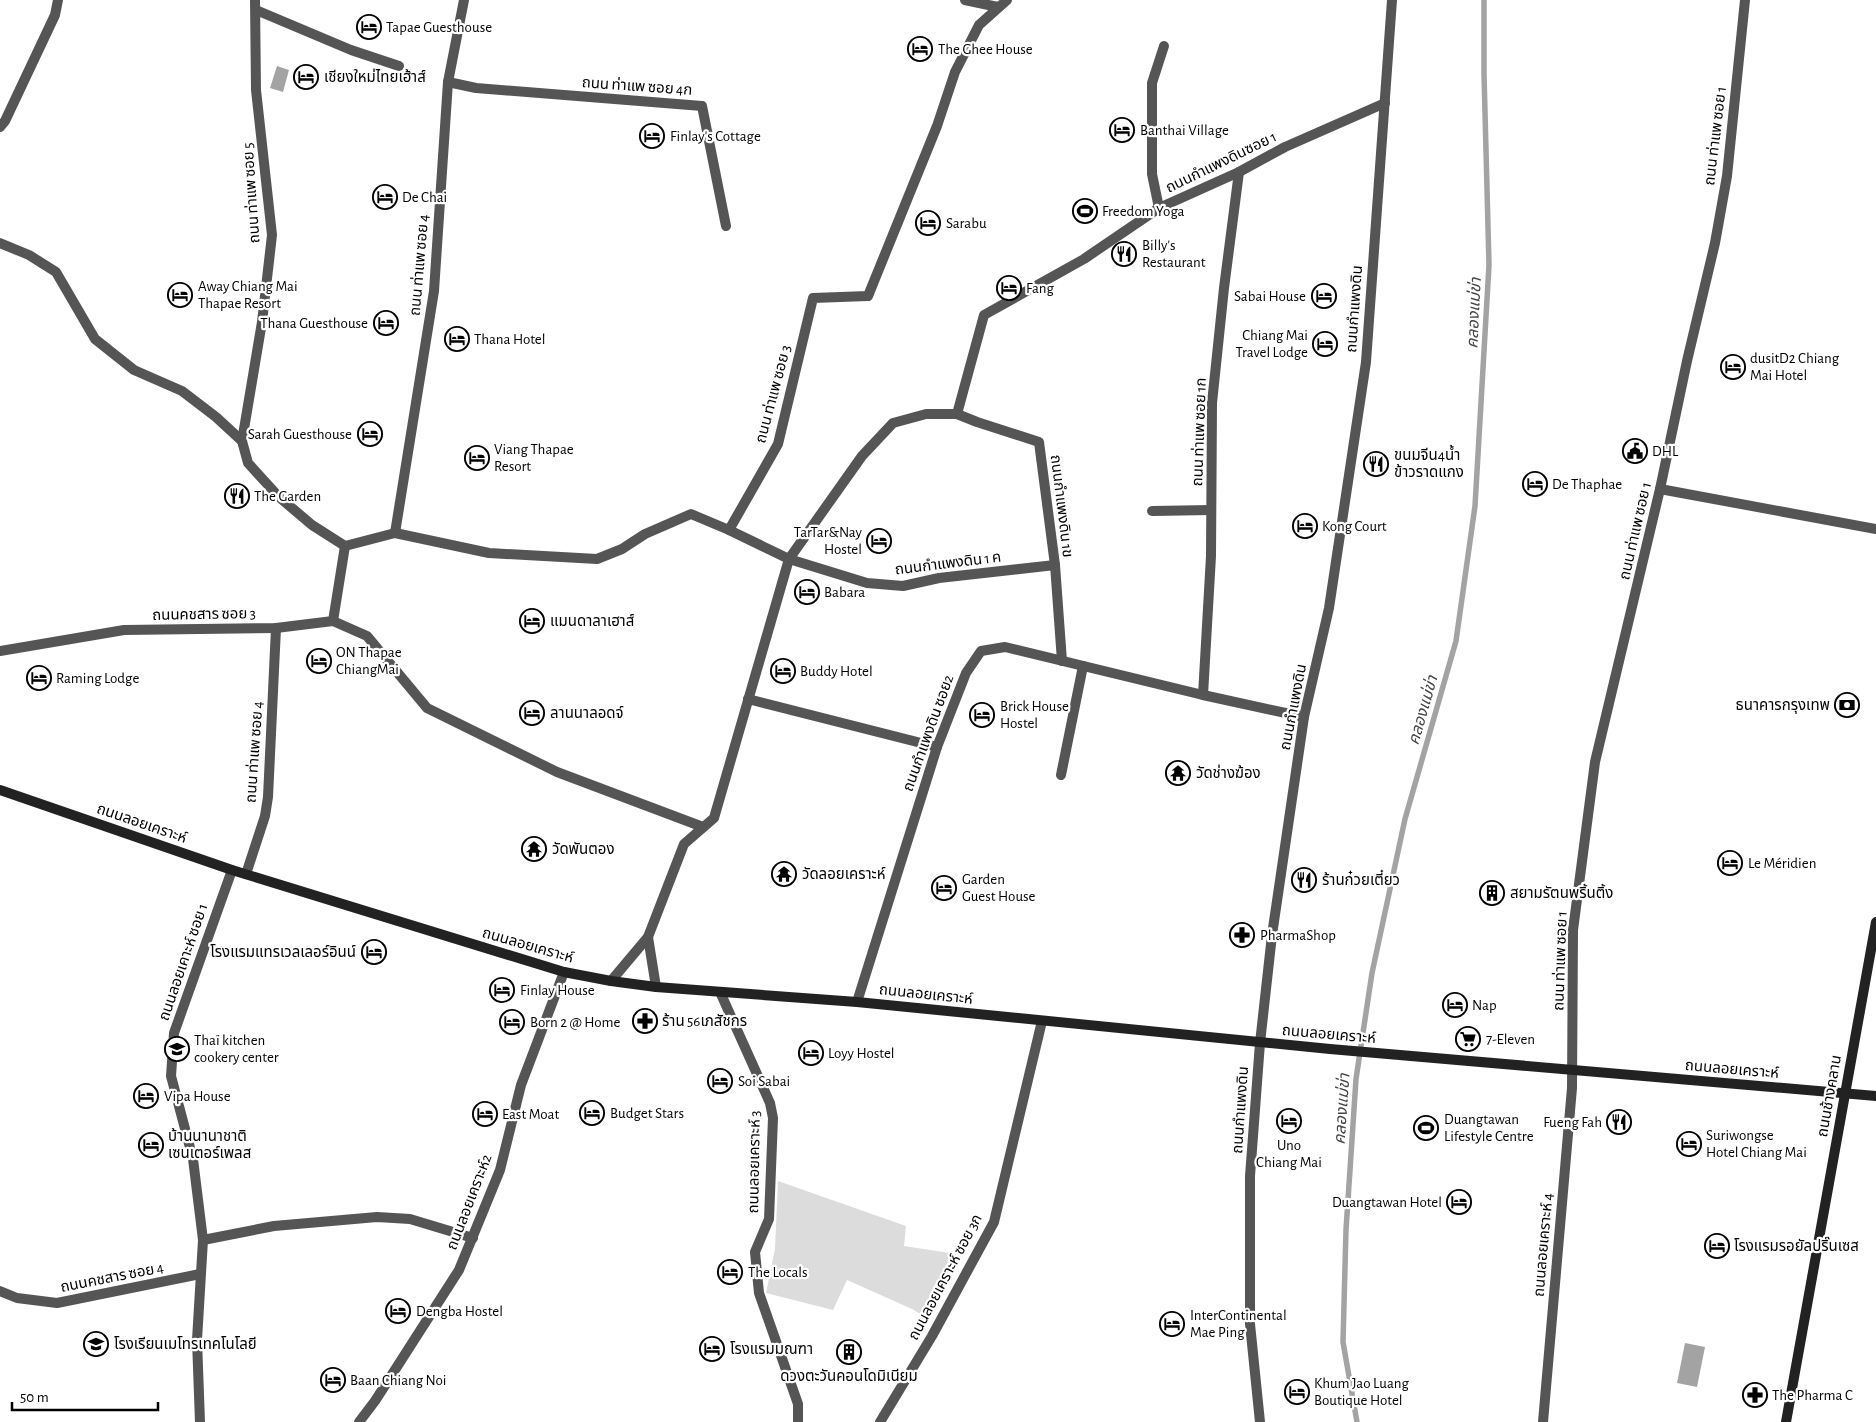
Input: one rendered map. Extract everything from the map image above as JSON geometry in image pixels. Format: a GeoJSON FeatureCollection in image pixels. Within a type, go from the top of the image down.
{"type":"FeatureCollection","features":[{"type":"Feature","properties":{"kind":"street"},"geometry":{"type":"LineString","coordinates":[[0,127],[5,121],[55,15],[58,0]]}},
{"type":"Feature","properties":{"kind":"street","name":"ถนน ท่าแพ ซอย 4"},"geometry":{"type":"LineString","coordinates":[[395,533],[434,291],[448,82],[464,0]]}},
{"type":"Feature","properties":{"kind":"street"},"geometry":{"type":"LineString","coordinates":[[964,0],[998,7]]}},
{"type":"Feature","properties":{"kind":"street","name":"ถนน ท่าแพ ซอย 3"},"geometry":{"type":"LineString","coordinates":[[729,530],[778,444],[813,298],[868,296],[938,126],[955,72],[979,25],[1006,0]]}},
{"type":"Feature","properties":{"kind":"street","name":"ถนนกำแพงดิน"},"geometry":{"type":"LineString","coordinates":[[1260,1422],[1250,1324],[1250,1176],[1260,1043],[1272,935],[1304,717],[1329,608],[1366,362],[1392,0]]}},
{"type":"Feature","properties":{"kind":"street","name":"ถนน ท่าแพ ซอย 1"},"geometry":{"type":"LineString","coordinates":[[1573,1070],[1573,930],[1595,762],[1660,489],[1687,360],[1715,243],[1725,186],[1745,0]]}},
{"type":"Feature","properties":{"kind":"street"},"geometry":{"type":"LineString","coordinates":[[256,5],[351,50],[399,66]]}},
{"type":"Feature","properties":{"kind":"street","name":"ถนน ท่าแพ ซอย 5"},"geometry":{"type":"LineString","coordinates":[[242,442],[262,322],[272,235],[256,90],[256,5]]}},
{"type":"Feature","properties":{"kind":"street"},"geometry":{"type":"LineString","coordinates":[[1159,208],[1152,174],[1152,83],[1164,46]]}},
{"type":"Feature","properties":{"kind":"street","name":"ถนน ท่าแพ ซอย 4ก"},"geometry":{"type":"LineString","coordinates":[[448,82],[476,88],[702,106],[726,226]]}},
{"type":"Feature","properties":{"kind":"street","name":"ถนนกำแพงดินซอย 1"},"geometry":{"type":"LineString","coordinates":[[957,414],[984,315],[1084,259],[1159,208],[1239,172],[1285,146],[1384,103]]}},
{"type":"Feature","properties":{"kind":"street","name":"ถนน ท่าแพ ซอย 1ก"},"geometry":{"type":"LineString","coordinates":[[1203,695],[1211,556],[1212,403],[1239,172]]}},
{"type":"Feature","properties":{"kind":"street"},"geometry":{"type":"LineString","coordinates":[[0,243],[29,255],[56,272],[95,338],[134,370],[182,391],[216,417],[242,442],[248,463],[280,498],[312,525],[346,546],[395,533],[488,554],[597,559],[622,549],[646,534],[691,514],[729,530]]}},
{"type":"Feature","properties":{"kind":"street"},"geometry":{"type":"LineString","coordinates":[[611,981],[648,937],[684,844],[714,818],[789,559],[862,456],[893,423],[926,414],[957,414]]}},
{"type":"Feature","properties":{"kind":"street","name":"ถนนกำแพงดิน 1ข"},"geometry":{"type":"LineString","coordinates":[[957,414],[1039,442],[1055,566],[1062,661]]}},
{"type":"Feature","properties":{"kind":"street"},"geometry":{"type":"LineString","coordinates":[[1660,489],[1876,529]]}},
{"type":"Feature","properties":{"kind":"street"},"geometry":{"type":"LineString","coordinates":[[1152,511],[1211,510]]}},
{"type":"Feature","properties":{"kind":"street","name":"ถนนกำแพงดิน 1 ค"},"geometry":{"type":"LineString","coordinates":[[729,530],[789,559],[867,583],[903,586],[939,578],[1055,566]]}},
{"type":"Feature","properties":{"kind":"street"},"geometry":{"type":"LineString","coordinates":[[346,546],[333,621],[367,636],[428,708],[557,772],[703,827]]}},
{"type":"Feature","properties":{"kind":"street","name":"ถนนคชสาร ซอย 3"},"geometry":{"type":"LineString","coordinates":[[0,651],[124,630],[276,628],[333,621]]}},
{"type":"Feature","properties":{"kind":"street","name":"ถนน ท่าแพ ซอย 4"},"geometry":{"type":"LineString","coordinates":[[246,874],[265,816],[268,797],[276,628]]}},
{"type":"Feature","properties":{"kind":"street","name":"ถนนกำแพงดิน ซอย2"},"geometry":{"type":"LineString","coordinates":[[857,1002],[937,747],[966,673],[981,651],[1005,647],[1203,695],[1304,717]]}},
{"type":"Feature","properties":{"kind":"street"},"geometry":{"type":"LineString","coordinates":[[1061,775],[1083,666]]}},
{"type":"Feature","properties":{"kind":"street"},"geometry":{"type":"LineString","coordinates":[[748,699],[937,747]]}},
{"type":"Feature","properties":{"kind":"street","name":"ถนนลอยเคราะห์"},"geometry":{"type":"LineString","coordinates":[[0,790],[232,870],[564,972],[611,981],[656,987],[857,1002],[1260,1043],[1876,1096]]}},
{"type":"Feature","properties":{"kind":"street","name":"ถนนลอยเคาะห์ ซอย 1"},"geometry":{"type":"LineString","coordinates":[[200,1422],[198,1340],[203,1240],[192,1159],[171,1076],[174,1033],[232,870]]}},
{"type":"Feature","properties":{"kind":"street","name":"ถนนช้างคลาน"},"geometry":{"type":"LineString","coordinates":[[1786,1422],[1876,922]]}},
{"type":"Feature","properties":{"kind":"street"},"geometry":{"type":"LineString","coordinates":[[648,937],[656,987]]}},
{"type":"Feature","properties":{"kind":"street","name":"ถนนลอยเคราะห์2"},"geometry":{"type":"LineString","coordinates":[[359,1422],[380,1394],[459,1270],[500,1170],[521,1085],[564,972]]}},
{"type":"Feature","properties":{"kind":"street","name":"ถนนลอยเคราะห์ 3"},"geometry":{"type":"LineString","coordinates":[[720,992],[770,1103],[773,1118],[769,1219],[755,1252],[759,1293],[798,1404],[798,1422]]}},
{"type":"Feature","properties":{"kind":"street","name":"ถนนลอยเคราะห์ ซอย 3ก"},"geometry":{"type":"LineString","coordinates":[[880,1422],[932,1336],[994,1222],[1042,1021]]}},
{"type":"Feature","properties":{"kind":"street","name":"ถนนลอยเคราะห์ 4"},"geometry":{"type":"LineString","coordinates":[[1543,1422],[1573,1070]]}},
{"type":"Feature","properties":{"kind":"street"},"geometry":{"type":"LineString","coordinates":[[203,1240],[274,1226],[377,1217],[410,1219],[473,1238]]}},
{"type":"Feature","properties":{"kind":"street","name":"ถนนคชสาร ซอย 4"},"geometry":{"type":"LineString","coordinates":[[0,1291],[17,1298],[57,1303],[200,1274]]}},
{"type":"Feature","properties":{"kind":"shaded area"},"geometry":{"type":"Polygon","coordinates":[[[277,66],[289,70],[283,92],[270,88],[277,66]]]}},
{"type":"Feature","properties":{"kind":"shaded area"},"geometry":{"type":"Polygon","coordinates":[[[778,1181],[906,1226],[904,1246],[956,1254],[928,1319],[912,1309],[847,1280],[833,1310],[766,1293],[775,1249],[778,1181]]]}},
{"type":"Feature","properties":{"kind":"shaded area"},"geometry":{"type":"Polygon","coordinates":[[[1685,1343],[1705,1347],[1697,1387],[1677,1383],[1685,1343]]]}},
{"type":"Feature","properties":{"kind":"waterway","name":"คลองแม่ข่า"},"geometry":{"type":"LineString","coordinates":[[1357,1422],[1343,1342],[1346,1230],[1356,1079],[1372,973],[1405,819],[1456,641],[1475,506],[1489,265],[1484,0]]}},
{"type":"Feature","properties":{"kind":"place","name":"Tapae Guesthouse"},"geometry":{"type":"Point","coordinates":[369,27]}},
{"type":"Feature","properties":{"kind":"place","name":"The Ghee House"},"geometry":{"type":"Point","coordinates":[920,49]}},
{"type":"Feature","properties":{"kind":"place","name":"เชียงใหม่ไทยเฮ้าส์"},"geometry":{"type":"Point","coordinates":[306,77]}},
{"type":"Feature","properties":{"kind":"place","name":"Banthai Village"},"geometry":{"type":"Point","coordinates":[1122,130]}},
{"type":"Feature","properties":{"kind":"place","name":"Finlay's Cottage"},"geometry":{"type":"Point","coordinates":[652,136]}},
{"type":"Feature","properties":{"kind":"place","name":"De Chai"},"geometry":{"type":"Point","coordinates":[385,197]}},
{"type":"Feature","properties":{"kind":"place","name":"Freedom Yoga"},"geometry":{"type":"Point","coordinates":[1085,211]}},
{"type":"Feature","properties":{"kind":"place","name":"Sarabu"},"geometry":{"type":"Point","coordinates":[928,223]}},
{"type":"Feature","properties":{"kind":"place","name":"Billy's Restaurant"},"geometry":{"type":"Point","coordinates":[1124,254]}},
{"type":"Feature","properties":{"kind":"place","name":"Fang"},"geometry":{"type":"Point","coordinates":[1009,288]}},
{"type":"Feature","properties":{"kind":"place","name":"Away Chiang Mai Thapae Resort"},"geometry":{"type":"Point","coordinates":[180,295]}},
{"type":"Feature","properties":{"kind":"place","name":"Sabai House"},"geometry":{"type":"Point","coordinates":[1324,296]}},
{"type":"Feature","properties":{"kind":"place","name":"Thana Guesthouse"},"geometry":{"type":"Point","coordinates":[386,323]}},
{"type":"Feature","properties":{"kind":"place","name":"Thana Hotel"},"geometry":{"type":"Point","coordinates":[457,339]}},
{"type":"Feature","properties":{"kind":"place","name":"Chiang Mai Travel Lodge"},"geometry":{"type":"Point","coordinates":[1325,344]}},
{"type":"Feature","properties":{"kind":"place","name":"dusitD2 Chiang Mai Hotel"},"geometry":{"type":"Point","coordinates":[1733,367]}},
{"type":"Feature","properties":{"kind":"place","name":"Sarah Guesthouse"},"geometry":{"type":"Point","coordinates":[370,434]}},
{"type":"Feature","properties":{"kind":"place","name":"DHL"},"geometry":{"type":"Point","coordinates":[1635,451]}},
{"type":"Feature","properties":{"kind":"place","name":"Viang Thapae Resort"},"geometry":{"type":"Point","coordinates":[477,458]}},
{"type":"Feature","properties":{"kind":"place","name":"ขนมจีน4น้ำ ข้าวราดแกง"},"geometry":{"type":"Point","coordinates":[1376,464]}},
{"type":"Feature","properties":{"kind":"place","name":"De Thaphae"},"geometry":{"type":"Point","coordinates":[1535,484]}},
{"type":"Feature","properties":{"kind":"place","name":"The Garden"},"geometry":{"type":"Point","coordinates":[237,496]}},
{"type":"Feature","properties":{"kind":"place","name":"Kong Court"},"geometry":{"type":"Point","coordinates":[1305,526]}},
{"type":"Feature","properties":{"kind":"place","name":"TarTar&Nay Hostel"},"geometry":{"type":"Point","coordinates":[879,541]}},
{"type":"Feature","properties":{"kind":"place","name":"Babara"},"geometry":{"type":"Point","coordinates":[807,592]}},
{"type":"Feature","properties":{"kind":"place","name":"แมนดาลาเฮาส์"},"geometry":{"type":"Point","coordinates":[532,621]}},
{"type":"Feature","properties":{"kind":"place","name":"ON Thapae ChiangMai"},"geometry":{"type":"Point","coordinates":[319,661]}},
{"type":"Feature","properties":{"kind":"place","name":"Buddy Hotel"},"geometry":{"type":"Point","coordinates":[783,671]}},
{"type":"Feature","properties":{"kind":"place","name":"Raming Lodge"},"geometry":{"type":"Point","coordinates":[39,678]}},
{"type":"Feature","properties":{"kind":"place","name":"ธนาคารกรุงเทพ"},"geometry":{"type":"Point","coordinates":[1847,705]}},
{"type":"Feature","properties":{"kind":"place","name":"ลานนาลอดจ์"},"geometry":{"type":"Point","coordinates":[532,713]}},
{"type":"Feature","properties":{"kind":"place","name":"Brick House Hostel"},"geometry":{"type":"Point","coordinates":[982,715]}},
{"type":"Feature","properties":{"kind":"place","name":"วัดช่างฆ้อง"},"geometry":{"type":"Point","coordinates":[1178,773]}},
{"type":"Feature","properties":{"kind":"place","name":"วัดพันตอง"},"geometry":{"type":"Point","coordinates":[534,849]}},
{"type":"Feature","properties":{"kind":"place","name":"Le Méridien"},"geometry":{"type":"Point","coordinates":[1730,863]}},
{"type":"Feature","properties":{"kind":"place","name":"วัดลอยเคราะห์"},"geometry":{"type":"Point","coordinates":[784,874]}},
{"type":"Feature","properties":{"kind":"place","name":"ร้านก๋วยเตี๋ยว"},"geometry":{"type":"Point","coordinates":[1304,880]}},
{"type":"Feature","properties":{"kind":"place","name":"Garden Guest House"},"geometry":{"type":"Point","coordinates":[944,888]}},
{"type":"Feature","properties":{"kind":"place","name":"สยามรัตนพริ้นติ้ง"},"geometry":{"type":"Point","coordinates":[1492,893]}},
{"type":"Feature","properties":{"kind":"place","name":"PharmaShop"},"geometry":{"type":"Point","coordinates":[1242,935]}},
{"type":"Feature","properties":{"kind":"place","name":"โรงแรมแทรเวลเลอร์อินน์"},"geometry":{"type":"Point","coordinates":[374,952]}},
{"type":"Feature","properties":{"kind":"place","name":"Finlay House"},"geometry":{"type":"Point","coordinates":[502,990]}},
{"type":"Feature","properties":{"kind":"place","name":"Nap"},"geometry":{"type":"Point","coordinates":[1455,1005]}},
{"type":"Feature","properties":{"kind":"place","name":"ร้าน 56เภสัชกร"},"geometry":{"type":"Point","coordinates":[645,1021]}},
{"type":"Feature","properties":{"kind":"place","name":"Born 2 @ Home"},"geometry":{"type":"Point","coordinates":[512,1022]}},
{"type":"Feature","properties":{"kind":"place","name":"7-Eleven"},"geometry":{"type":"Point","coordinates":[1468,1039]}},
{"type":"Feature","properties":{"kind":"place","name":"Thaï kitchen cookery center"},"geometry":{"type":"Point","coordinates":[177,1049]}},
{"type":"Feature","properties":{"kind":"place","name":"Loyy Hostel"},"geometry":{"type":"Point","coordinates":[811,1053]}},
{"type":"Feature","properties":{"kind":"place","name":"Soi Sabai"},"geometry":{"type":"Point","coordinates":[720,1081]}},
{"type":"Feature","properties":{"kind":"place","name":"Vipa House"},"geometry":{"type":"Point","coordinates":[146,1096]}},
{"type":"Feature","properties":{"kind":"place","name":"Budget Stars"},"geometry":{"type":"Point","coordinates":[592,1113]}},
{"type":"Feature","properties":{"kind":"place","name":"East Moat"},"geometry":{"type":"Point","coordinates":[485,1114]}},
{"type":"Feature","properties":{"kind":"place","name":"Uno Chiang Mai"},"geometry":{"type":"Point","coordinates":[1289,1121]}},
{"type":"Feature","properties":{"kind":"place","name":"Fueng Fah"},"geometry":{"type":"Point","coordinates":[1619,1122]}},
{"type":"Feature","properties":{"kind":"place","name":"Duangtawan Lifestyle Centre"},"geometry":{"type":"Point","coordinates":[1426,1128]}},
{"type":"Feature","properties":{"kind":"place","name":"Suriwongse Hotel Chiang Mai"},"geometry":{"type":"Point","coordinates":[1689,1144]}},
{"type":"Feature","properties":{"kind":"place","name":"บ้านนานาชาติ เซนเตอร์เพลส"},"geometry":{"type":"Point","coordinates":[151,1145]}},
{"type":"Feature","properties":{"kind":"place","name":"Duangtawan Hotel"},"geometry":{"type":"Point","coordinates":[1459,1202]}},
{"type":"Feature","properties":{"kind":"place","name":"โรงแรมรอยัลปริ๊นเซส"},"geometry":{"type":"Point","coordinates":[1717,1246]}},
{"type":"Feature","properties":{"kind":"place","name":"The Locals"},"geometry":{"type":"Point","coordinates":[730,1272]}},
{"type":"Feature","properties":{"kind":"place","name":"Dengba Hostel"},"geometry":{"type":"Point","coordinates":[398,1311]}},
{"type":"Feature","properties":{"kind":"place","name":"InterContinental Mae Ping"},"geometry":{"type":"Point","coordinates":[1172,1324]}},
{"type":"Feature","properties":{"kind":"place","name":"โรงเรียนเมโทรเทคโนโลยี"},"geometry":{"type":"Point","coordinates":[96,1344]}},
{"type":"Feature","properties":{"kind":"place","name":"โรงแรมมณฑา"},"geometry":{"type":"Point","coordinates":[712,1349]}},
{"type":"Feature","properties":{"kind":"place","name":"ดวงตะวันคอนโดมิเนียม"},"geometry":{"type":"Point","coordinates":[849,1352]}},
{"type":"Feature","properties":{"kind":"place","name":"Baan Chiang Noi"},"geometry":{"type":"Point","coordinates":[333,1380]}},
{"type":"Feature","properties":{"kind":"place","name":"Khum Jao Luang Boutique Hotel"},"geometry":{"type":"Point","coordinates":[1297,1392]}},
{"type":"Feature","properties":{"kind":"place","name":"The Pharma C"},"geometry":{"type":"Point","coordinates":[1755,1395]}}]}
